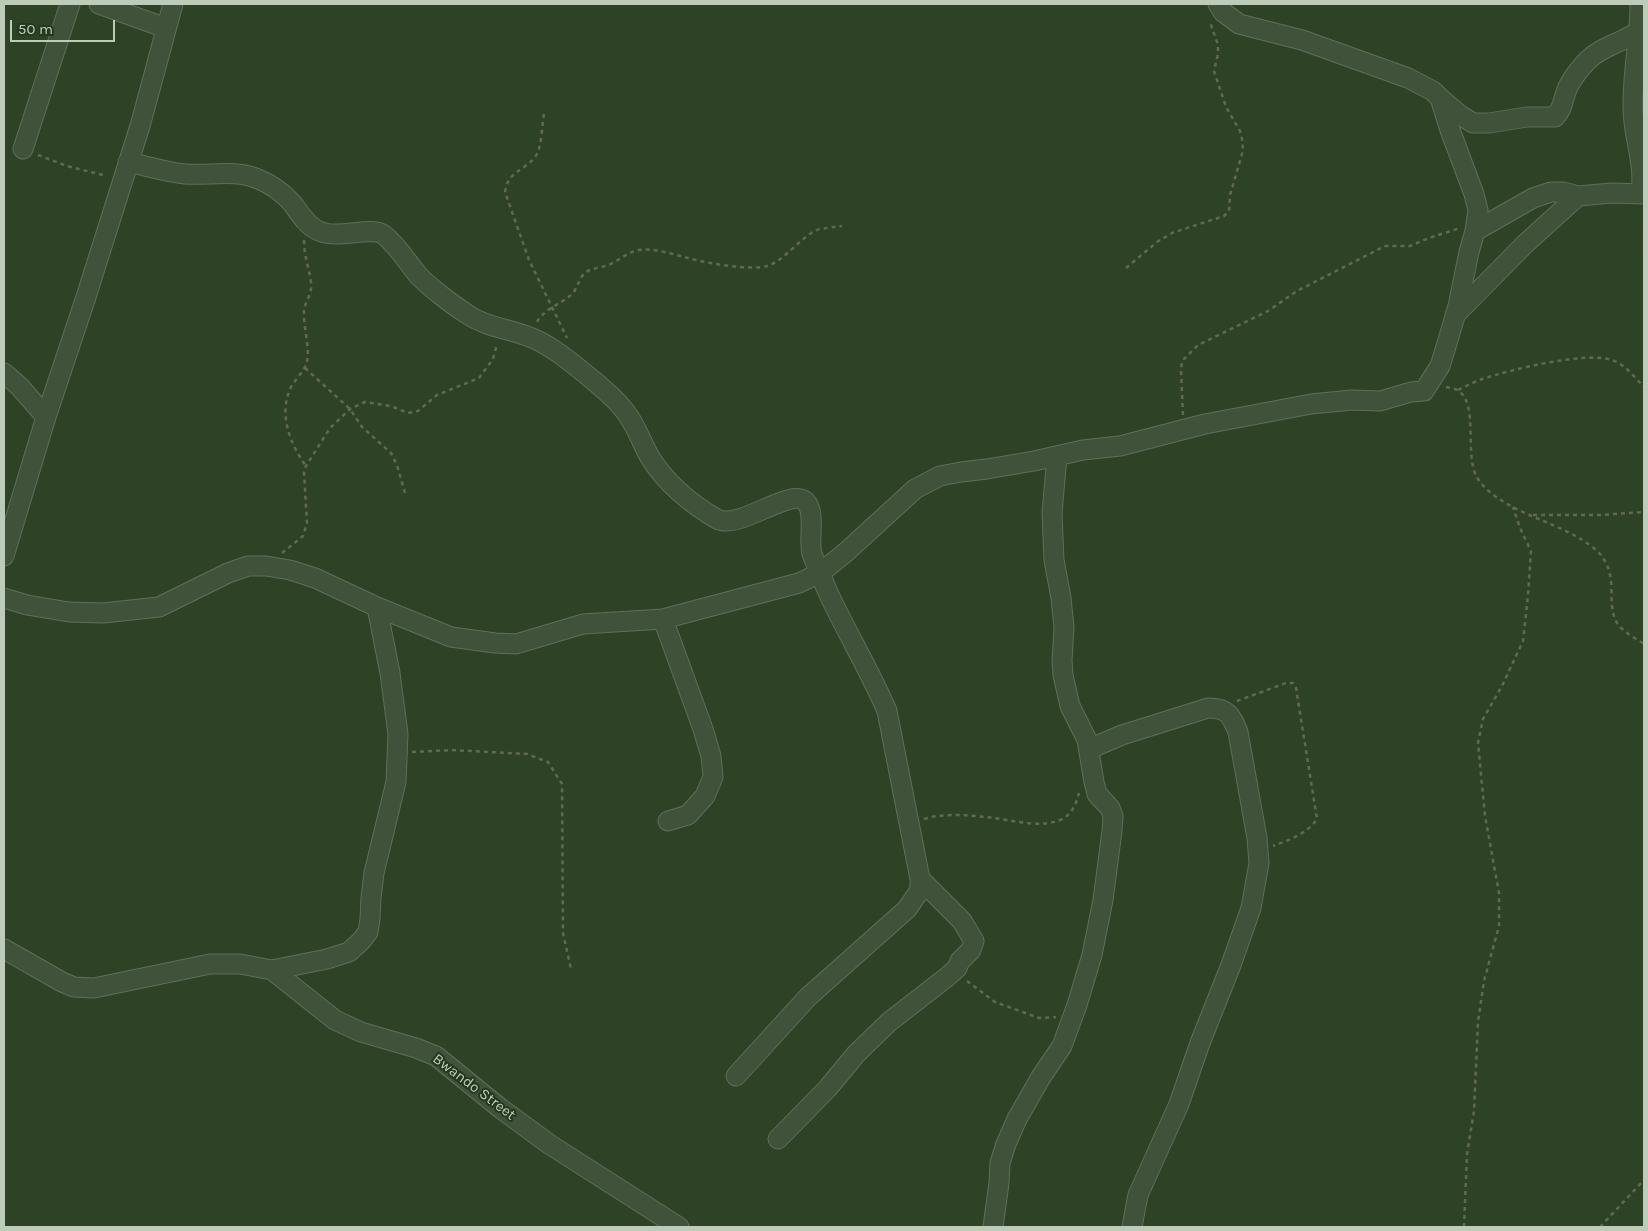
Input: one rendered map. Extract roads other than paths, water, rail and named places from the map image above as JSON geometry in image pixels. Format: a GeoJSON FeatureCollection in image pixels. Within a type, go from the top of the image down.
{"type":"FeatureCollection","features":[{"type":"Feature","properties":{"kind":"street"},"geometry":{"type":"LineString","coordinates":[[23,149],[70,4]]}},
{"type":"Feature","properties":{"kind":"street"},"geometry":{"type":"LineString","coordinates":[[99,4],[166,28]]}},
{"type":"Feature","properties":{"kind":"street"},"geometry":{"type":"LineString","coordinates":[[4,556],[46,417],[123,180],[152,85],[173,4]]}},
{"type":"Feature","properties":{"kind":"street"},"geometry":{"type":"LineString","coordinates":[[1476,228],[1541,195],[1564,192],[1578,196],[1612,193],[1642,194],[1642,161],[1633,113],[1632,82],[1641,30],[1640,4]]}},
{"type":"Feature","properties":{"kind":"street"},"geometry":{"type":"LineString","coordinates":[[1213,10],[1223,12],[1240,24],[1302,40],[1408,78],[1433,91],[1460,115],[1473,123],[1488,123],[1527,117],[1555,117],[1560,112],[1568,86],[1589,60],[1602,49],[1641,30]]}},
{"type":"Feature","properties":{"kind":"street"},"geometry":{"type":"LineString","coordinates":[[4,598],[28,605],[70,612],[103,612],[158,607],[228,573],[248,566],[266,566],[290,570],[314,578],[377,607],[451,637],[516,644],[583,624],[664,620],[790,586],[820,573],[846,553],[915,489],[940,476],[1082,450],[1120,446],[1205,424],[1311,404],[1352,400],[1380,401],[1411,392],[1424,391],[1440,366],[1455,315],[1468,252],[1476,228],[1478,210],[1440,98]]}},
{"type":"Feature","properties":{"kind":"street"},"geometry":{"type":"LineString","coordinates":[[128,162],[185,174],[227,172],[257,178],[283,193],[317,230],[329,234],[374,231],[382,233],[396,247],[420,278],[470,316],[544,343],[586,375],[616,401],[629,417],[652,460],[665,478],[691,501],[719,520],[729,522],[794,499],[801,499],[806,502],[810,509],[812,554],[840,618],[887,711],[920,879],[920,890],[907,909],[808,998],[736,1076]]}},
{"type":"Feature","properties":{"kind":"street"},"geometry":{"type":"LineString","coordinates":[[1455,315],[1525,244],[1578,196]]}},
{"type":"Feature","properties":{"kind":"street"},"geometry":{"type":"LineString","coordinates":[[4,373],[20,387],[46,417]]}},
{"type":"Feature","properties":{"kind":"street"},"geometry":{"type":"LineString","coordinates":[[993,1227],[1000,1163],[1006,1144],[1017,1119],[1041,1077],[1062,1046],[1074,1015],[1092,955],[1103,900],[1113,816],[1110,808],[1097,794],[1087,740],[1070,706],[1063,675],[1064,627],[1054,560],[1052,514],[1056,456]]}},
{"type":"Feature","properties":{"kind":"street"},"geometry":{"type":"LineString","coordinates":[[272,970],[327,959],[349,952],[368,932],[374,873],[396,782],[398,753],[398,734],[390,673],[377,607]]}},
{"type":"Feature","properties":{"kind":"street"},"geometry":{"type":"LineString","coordinates":[[664,620],[703,729],[711,756],[713,777],[705,796],[688,815],[668,821]]}},
{"type":"Feature","properties":{"kind":"street"},"geometry":{"type":"LineString","coordinates":[[1089,749],[1122,735],[1180,716],[1208,708],[1220,708],[1232,719],[1238,732],[1258,851],[1259,863],[1249,915],[1179,1104],[1138,1195],[1132,1227]]}},
{"type":"Feature","properties":{"kind":"street"},"geometry":{"type":"LineString","coordinates":[[778,1139],[828,1088],[856,1054],[889,1022],[957,968],[960,961],[971,950],[974,941],[962,921],[920,879]]}},
{"type":"Feature","properties":{"kind":"street","name":"Bwando Street"},"geometry":{"type":"LineString","coordinates":[[4,949],[62,982],[81,988],[113,985],[210,964],[240,964],[272,970],[335,1020],[361,1032],[416,1048],[436,1056],[500,1108],[542,1138],[678,1227]]}}]}
